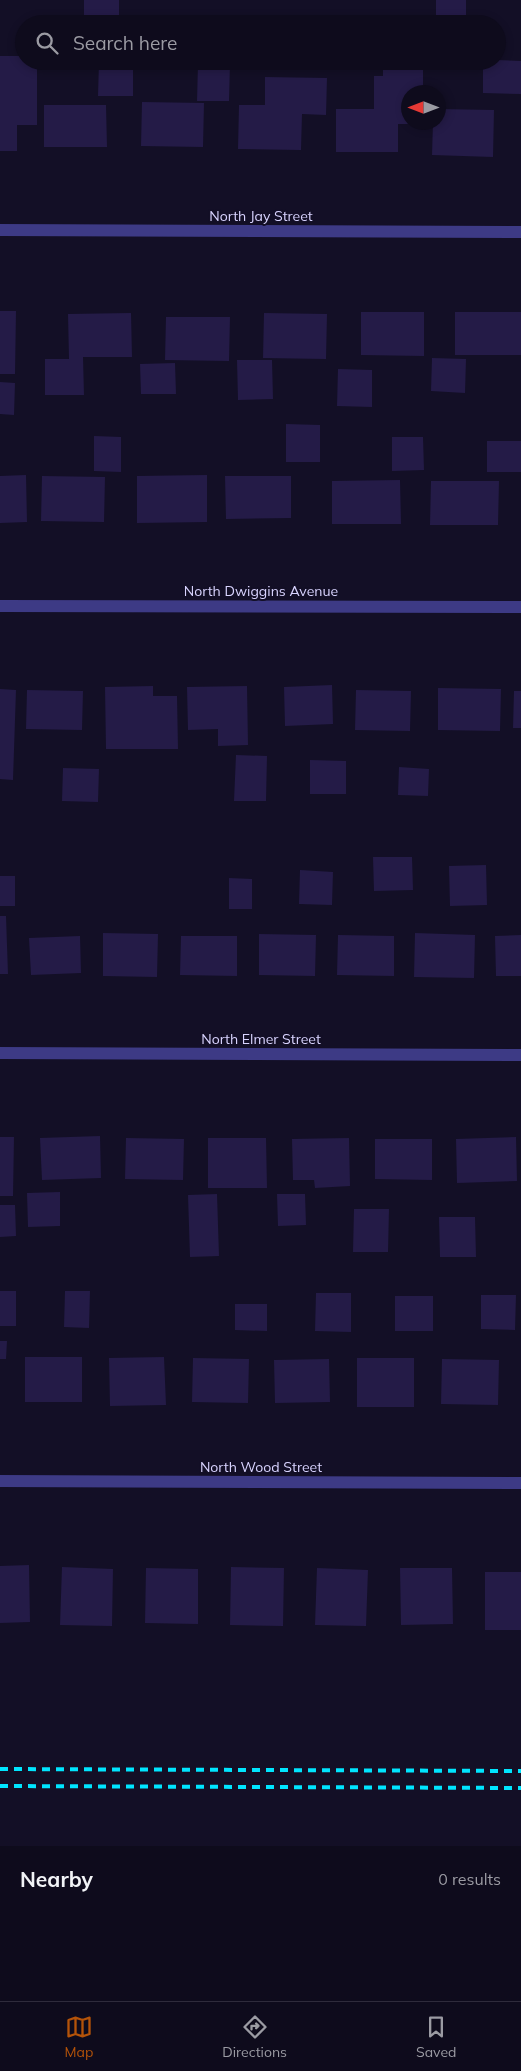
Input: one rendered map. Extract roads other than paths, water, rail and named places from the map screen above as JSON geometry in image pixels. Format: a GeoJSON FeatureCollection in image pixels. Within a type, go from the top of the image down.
{"type":"FeatureCollection","features":[{"type":"Feature","properties":{"kind":"street","name":"North Jay Street"},"geometry":{"type":"LineString","coordinates":[[0,230],[521,232]]}},
{"type":"Feature","properties":{"kind":"street","name":"North Dwiggins Avenue"},"geometry":{"type":"LineString","coordinates":[[0,606],[521,607]]}},
{"type":"Feature","properties":{"kind":"street","name":"North Elmer Street"},"geometry":{"type":"LineString","coordinates":[[0,1053],[521,1055]]}},
{"type":"Feature","properties":{"kind":"street","name":"North Wood Street"},"geometry":{"type":"LineString","coordinates":[[0,1481],[521,1483]]}},
{"type":"Feature","properties":{"kind":"railway"},"geometry":{"type":"LineString","coordinates":[[0,1769],[521,1771]]}},
{"type":"Feature","properties":{"kind":"railway"},"geometry":{"type":"LineString","coordinates":[[0,1786],[521,1788]]}}]}
